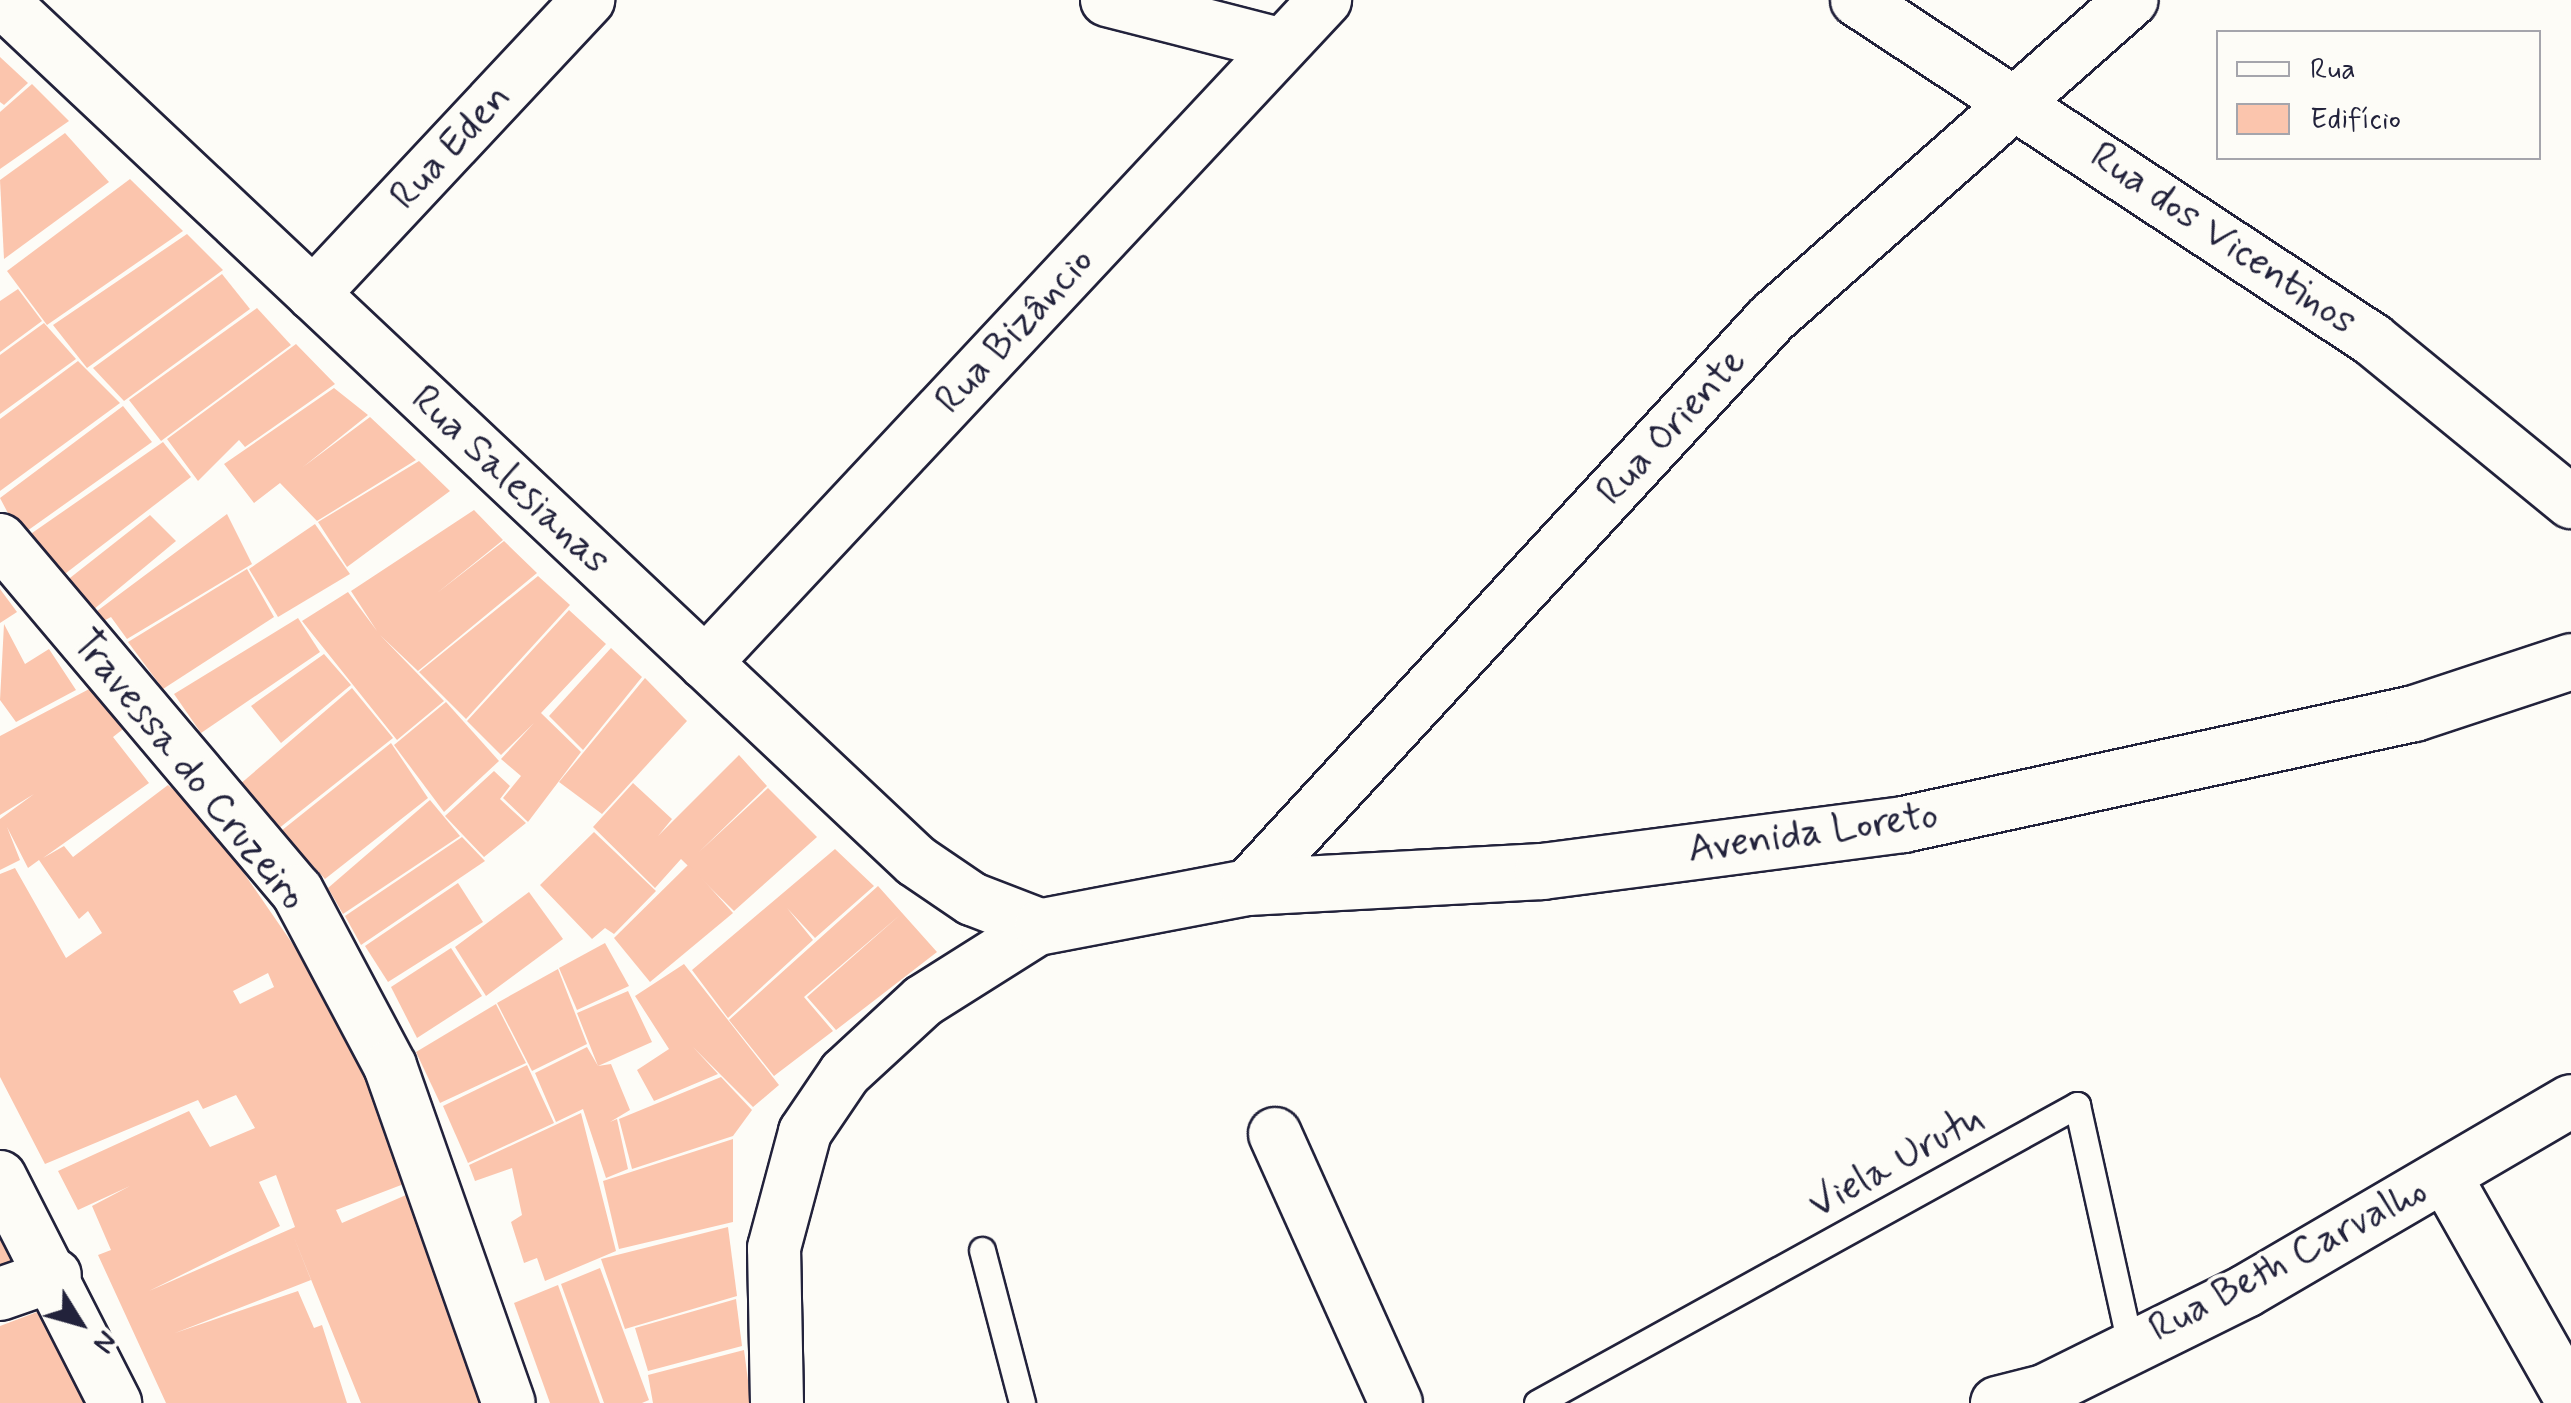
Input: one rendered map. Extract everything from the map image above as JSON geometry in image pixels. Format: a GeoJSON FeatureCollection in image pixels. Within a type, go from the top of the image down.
{"type":"FeatureCollection","features":[{"type":"Feature","properties":{"kind":"street","name":"Rua Salesianas"},"geometry":{"type":"LineString","coordinates":[[1,0],[916,861],[972,899],[1042,926]]}},
{"type":"Feature","properties":{"kind":"street","name":"Rua Eden"},"geometry":{"type":"LineString","coordinates":[[313,294],[588,0]]}},
{"type":"Feature","properties":{"kind":"street"},"geometry":{"type":"LineString","coordinates":[[1107,0],[1282,46]]}},
{"type":"Feature","properties":{"kind":"street","name":"Rua Bizâncio"},"geometry":{"type":"LineString","coordinates":[[705,662],[1325,0]]}},
{"type":"Feature","properties":{"kind":"street","name":"Rua Oriente"},"geometry":{"type":"LineString","coordinates":[[1247,887],[1772,318],[2131,0]]}},
{"type":"Feature","properties":{"kind":"street","name":"Rua dos Vicentinos"},"geometry":{"type":"LineString","coordinates":[[1888,8],[2016,100],[2373,340],[2571,502]]}},
{"type":"Feature","properties":{"kind":"street","name":"Travessa do Cruzeiro"},"geometry":{"type":"LineString","coordinates":[[0,540],[297,891],[390,1066],[509,1403]]}},
{"type":"Feature","properties":{"kind":"street","name":"Avenida Loreto"},"geometry":{"type":"LineString","coordinates":[[1042,926],[1247,887],[1542,871],[1903,824],[2414,714],[2571,661]]}},
{"type":"Feature","properties":{"kind":"street"},"geometry":{"type":"LineString","coordinates":[[777,1403],[774,1248],[805,1132],[845,1073],[923,1001],[1042,926]]}},
{"type":"Feature","properties":{"kind":"street","name":"Rua Beth Carvalho"},"geometry":{"type":"LineString","coordinates":[[2029,1399],[2130,1344],[2246,1292],[2571,1101]]}},
{"type":"Feature","properties":{"kind":"street"},"geometry":{"type":"LineString","coordinates":[[1275,1134],[1396,1403]]}},
{"type":"Feature","properties":{"kind":"street"},"geometry":{"type":"LineString","coordinates":[[0,1176],[55,1274],[115,1403]]}},
{"type":"Feature","properties":{"kind":"street"},"geometry":{"type":"LineString","coordinates":[[2445,1176],[2571,1398]]}},
{"type":"Feature","properties":{"kind":"street"},"geometry":{"type":"LineString","coordinates":[[0,1294],[55,1274]]}},
{"type":"Feature","properties":{"kind":"lane","name":"Viela Urutu"},"geometry":{"type":"LineString","coordinates":[[1538,1403],[2077,1105],[2130,1344]]}},
{"type":"Feature","properties":{"kind":"lane"},"geometry":{"type":"LineString","coordinates":[[982,1250],[1022,1403]]}},
{"type":"Feature","properties":{"kind":"building"},"geometry":{"type":"Polygon","coordinates":[[[0,57],[28,83],[4,105],[0,102],[0,57]]]}},
{"type":"Feature","properties":{"kind":"building"},"geometry":{"type":"Polygon","coordinates":[[[32,84],[69,121],[0,169],[0,112],[32,84]]]}},
{"type":"Feature","properties":{"kind":"building"},"geometry":{"type":"Polygon","coordinates":[[[65,133],[109,182],[4,259],[0,180],[65,133]]]}},
{"type":"Feature","properties":{"kind":"building"},"geometry":{"type":"Polygon","coordinates":[[[130,179],[183,231],[47,325],[7,271],[130,179]]]}},
{"type":"Feature","properties":{"kind":"building"},"geometry":{"type":"Polygon","coordinates":[[[187,234],[223,270],[87,368],[53,325],[187,234]]]}},
{"type":"Feature","properties":{"kind":"building"},"geometry":{"type":"Polygon","coordinates":[[[222,274],[250,309],[124,401],[93,368],[222,274]]]}},
{"type":"Feature","properties":{"kind":"building"},"geometry":{"type":"Polygon","coordinates":[[[18,289],[42,321],[0,352],[0,301],[18,289]]]}},
{"type":"Feature","properties":{"kind":"building"},"geometry":{"type":"Polygon","coordinates":[[[257,308],[291,345],[161,441],[129,400],[257,308]]]}},
{"type":"Feature","properties":{"kind":"building"},"geometry":{"type":"Polygon","coordinates":[[[44,323],[76,359],[0,414],[0,355],[44,323]]]}},
{"type":"Feature","properties":{"kind":"building"},"geometry":{"type":"Polygon","coordinates":[[[296,344],[335,384],[245,447],[239,440],[198,481],[167,439],[296,344]]]}},
{"type":"Feature","properties":{"kind":"building"},"geometry":{"type":"Polygon","coordinates":[[[78,361],[120,403],[0,491],[0,419],[78,361]]]}},
{"type":"Feature","properties":{"kind":"building"},"geometry":{"type":"Polygon","coordinates":[[[334,388],[368,415],[303,467],[370,417],[416,460],[317,521],[280,483],[254,503],[224,464],[334,388]]]}},
{"type":"Feature","properties":{"kind":"building"},"geometry":{"type":"Polygon","coordinates":[[[123,406],[152,442],[20,536],[0,498],[123,406]]]}},
{"type":"Feature","properties":{"kind":"building"},"geometry":{"type":"Polygon","coordinates":[[[163,442],[191,477],[57,580],[22,540],[163,442]]]}},
{"type":"Feature","properties":{"kind":"building"},"geometry":{"type":"Polygon","coordinates":[[[419,461],[450,491],[347,567],[318,522],[419,461]]]}},
{"type":"Feature","properties":{"kind":"building"},"geometry":{"type":"Polygon","coordinates":[[[474,510],[503,540],[437,593],[504,541],[537,573],[418,671],[380,635],[444,701],[397,740],[302,621],[348,592],[377,631],[351,591],[474,510]]]}},
{"type":"Feature","properties":{"kind":"building"},"geometry":{"type":"Polygon","coordinates":[[[227,514],[252,564],[127,639],[111,617],[96,625],[89,617],[227,514]]]}},
{"type":"Feature","properties":{"kind":"building"},"geometry":{"type":"Polygon","coordinates":[[[150,515],[176,541],[87,615],[61,585],[150,515]]]}},
{"type":"Feature","properties":{"kind":"building"},"geometry":{"type":"Polygon","coordinates":[[[315,524],[350,574],[278,617],[249,569],[315,524]]]}},
{"type":"Feature","properties":{"kind":"building"},"geometry":{"type":"Polygon","coordinates":[[[247,569],[274,617],[163,689],[128,642],[247,569]]]}},
{"type":"Feature","properties":{"kind":"building"},"geometry":{"type":"Polygon","coordinates":[[[538,576],[570,605],[466,719],[419,672],[538,576]]]}},
{"type":"Feature","properties":{"kind":"building"},"geometry":{"type":"Polygon","coordinates":[[[0,589],[17,612],[0,623],[0,589]]]}},
{"type":"Feature","properties":{"kind":"building"},"geometry":{"type":"Polygon","coordinates":[[[569,610],[606,644],[541,713],[581,752],[528,822],[503,798],[521,776],[501,759],[534,723],[501,755],[467,721],[569,610]]]}},
{"type":"Feature","properties":{"kind":"building"},"geometry":{"type":"Polygon","coordinates":[[[298,618],[320,652],[201,733],[174,694],[298,618]]]}},
{"type":"Feature","properties":{"kind":"building"},"geometry":{"type":"Polygon","coordinates":[[[4,624],[25,664],[49,649],[76,690],[16,722],[0,700],[4,624]]]}},
{"type":"Feature","properties":{"kind":"building"},"geometry":{"type":"Polygon","coordinates":[[[611,648],[642,677],[583,750],[549,716],[611,648]]]}},
{"type":"Feature","properties":{"kind":"building"},"geometry":{"type":"Polygon","coordinates":[[[324,654],[351,685],[281,743],[251,706],[324,654]]]}},
{"type":"Feature","properties":{"kind":"building"},"geometry":{"type":"Polygon","coordinates":[[[645,678],[687,721],[602,814],[559,782],[645,678]]]}},
{"type":"Feature","properties":{"kind":"building"},"geometry":{"type":"Polygon","coordinates":[[[93,687],[127,726],[113,737],[149,783],[43,858],[64,846],[73,857],[168,785],[206,818],[347,1023],[409,1182],[336,1210],[342,1223],[406,1195],[497,1403],[361,1403],[293,1235],[311,1280],[175,1333],[298,1291],[314,1328],[322,1325],[347,1403],[166,1403],[98,1255],[111,1250],[92,1206],[130,1186],[78,1210],[58,1171],[189,1111],[210,1147],[255,1128],[236,1095],[203,1109],[198,1100],[45,1164],[0,1077],[0,874],[15,868],[66,958],[102,933],[88,911],[79,919],[39,860],[28,868],[7,827],[20,860],[0,870],[0,819],[34,794],[0,815],[0,736],[93,687]],[[268,973],[233,991],[240,1004],[274,987],[268,973]],[[276,1175],[259,1182],[280,1226],[149,1291],[295,1227],[276,1175]]]}},
{"type":"Feature","properties":{"kind":"building"},"geometry":{"type":"Polygon","coordinates":[[[352,688],[393,738],[278,829],[239,785],[352,688]]]}},
{"type":"Feature","properties":{"kind":"building"},"geometry":{"type":"Polygon","coordinates":[[[446,702],[499,761],[444,812],[394,745],[446,702]]]}},
{"type":"Feature","properties":{"kind":"building"},"geometry":{"type":"Polygon","coordinates":[[[391,743],[428,798],[325,879],[281,831],[391,743]]]}},
{"type":"Feature","properties":{"kind":"building"},"geometry":{"type":"Polygon","coordinates":[[[739,755],[767,786],[699,852],[768,788],[817,837],[734,911],[681,859],[655,888],[593,827],[633,783],[672,819],[658,836],[739,755]]]}},
{"type":"Feature","properties":{"kind":"building"},"geometry":{"type":"Polygon","coordinates":[[[494,771],[510,786],[500,799],[526,823],[484,857],[445,816],[494,771]]]}},
{"type":"Feature","properties":{"kind":"building"},"geometry":{"type":"Polygon","coordinates":[[[430,800],[460,836],[343,914],[328,888],[430,800]]]}},
{"type":"Feature","properties":{"kind":"building"},"geometry":{"type":"Polygon","coordinates":[[[594,832],[656,891],[614,934],[605,928],[592,939],[540,885],[594,832]]]}},
{"type":"Feature","properties":{"kind":"building"},"geometry":{"type":"Polygon","coordinates":[[[462,837],[485,861],[361,945],[345,916],[462,837]]]}},
{"type":"Feature","properties":{"kind":"building"},"geometry":{"type":"Polygon","coordinates":[[[835,849],[874,886],[815,938],[787,908],[813,940],[728,1018],[692,970],[835,849]]]}},
{"type":"Feature","properties":{"kind":"building"},"geometry":{"type":"Polygon","coordinates":[[[689,864],[733,913],[650,982],[614,938],[689,864]]]}},
{"type":"Feature","properties":{"kind":"building"},"geometry":{"type":"Polygon","coordinates":[[[458,883],[483,922],[388,982],[365,946],[458,883]]]}},
{"type":"Feature","properties":{"kind":"building"},"geometry":{"type":"Polygon","coordinates":[[[878,886],[937,952],[836,1030],[807,997],[900,915],[804,997],[833,1031],[774,1076],[729,1020],[878,886]]]}},
{"type":"Feature","properties":{"kind":"building"},"geometry":{"type":"Polygon","coordinates":[[[529,892],[563,939],[486,996],[455,947],[529,892]]]}},
{"type":"Feature","properties":{"kind":"building"},"geometry":{"type":"Polygon","coordinates":[[[605,943],[629,986],[577,1010],[559,968],[605,943]]]}},
{"type":"Feature","properties":{"kind":"building"},"geometry":{"type":"Polygon","coordinates":[[[451,948],[482,996],[417,1038],[391,987],[451,948]]]}},
{"type":"Feature","properties":{"kind":"building"},"geometry":{"type":"Polygon","coordinates":[[[684,964],[779,1085],[753,1107],[693,1047],[718,1074],[654,1101],[637,1070],[669,1049],[635,996],[684,964]]]}},
{"type":"Feature","properties":{"kind":"building"},"geometry":{"type":"Polygon","coordinates":[[[558,969],[587,1044],[532,1071],[497,1003],[558,969]]]}},
{"type":"Feature","properties":{"kind":"building"},"geometry":{"type":"Polygon","coordinates":[[[628,991],[652,1042],[598,1066],[577,1013],[628,991]]]}},
{"type":"Feature","properties":{"kind":"building"},"geometry":{"type":"Polygon","coordinates":[[[496,1004],[526,1063],[440,1103],[416,1052],[496,1004]]]}},
{"type":"Feature","properties":{"kind":"building"},"geometry":{"type":"Polygon","coordinates":[[[587,1047],[598,1066],[611,1064],[630,1110],[610,1122],[617,1119],[628,1169],[606,1178],[583,1109],[556,1122],[535,1073],[587,1047]]]}},
{"type":"Feature","properties":{"kind":"building"},"geometry":{"type":"Polygon","coordinates":[[[527,1065],[554,1123],[468,1163],[443,1106],[527,1065]]]}},
{"type":"Feature","properties":{"kind":"building"},"geometry":{"type":"Polygon","coordinates":[[[721,1077],[752,1110],[733,1136],[632,1169],[619,1119],[721,1077]]]}},
{"type":"Feature","properties":{"kind":"building"},"geometry":{"type":"Polygon","coordinates":[[[581,1113],[616,1251],[545,1281],[537,1258],[524,1263],[511,1222],[522,1215],[512,1168],[475,1181],[469,1165],[581,1113]]]}},
{"type":"Feature","properties":{"kind":"building"},"geometry":{"type":"Polygon","coordinates":[[[733,1139],[733,1222],[619,1249],[603,1181],[733,1139]]]}},
{"type":"Feature","properties":{"kind":"building"},"geometry":{"type":"Polygon","coordinates":[[[0,1225],[20,1262],[0,1271],[0,1225]]]}},
{"type":"Feature","properties":{"kind":"building"},"geometry":{"type":"Polygon","coordinates":[[[728,1227],[737,1296],[625,1329],[601,1259],[728,1227]]]}},
{"type":"Feature","properties":{"kind":"building"},"geometry":{"type":"Polygon","coordinates":[[[600,1268],[649,1400],[642,1403],[604,1403],[561,1284],[600,1268]]]}},
{"type":"Feature","properties":{"kind":"building"},"geometry":{"type":"Polygon","coordinates":[[[558,1285],[600,1403],[550,1403],[514,1303],[558,1285]]]}},
{"type":"Feature","properties":{"kind":"building"},"geometry":{"type":"Polygon","coordinates":[[[736,1299],[742,1346],[648,1371],[635,1328],[736,1299]]]}},
{"type":"Feature","properties":{"kind":"building"},"geometry":{"type":"Polygon","coordinates":[[[53,1306],[89,1403],[0,1403],[0,1326],[53,1306]]]}},
{"type":"Feature","properties":{"kind":"building"},"geometry":{"type":"Polygon","coordinates":[[[744,1350],[751,1403],[653,1403],[648,1375],[744,1350]]]}}]}
